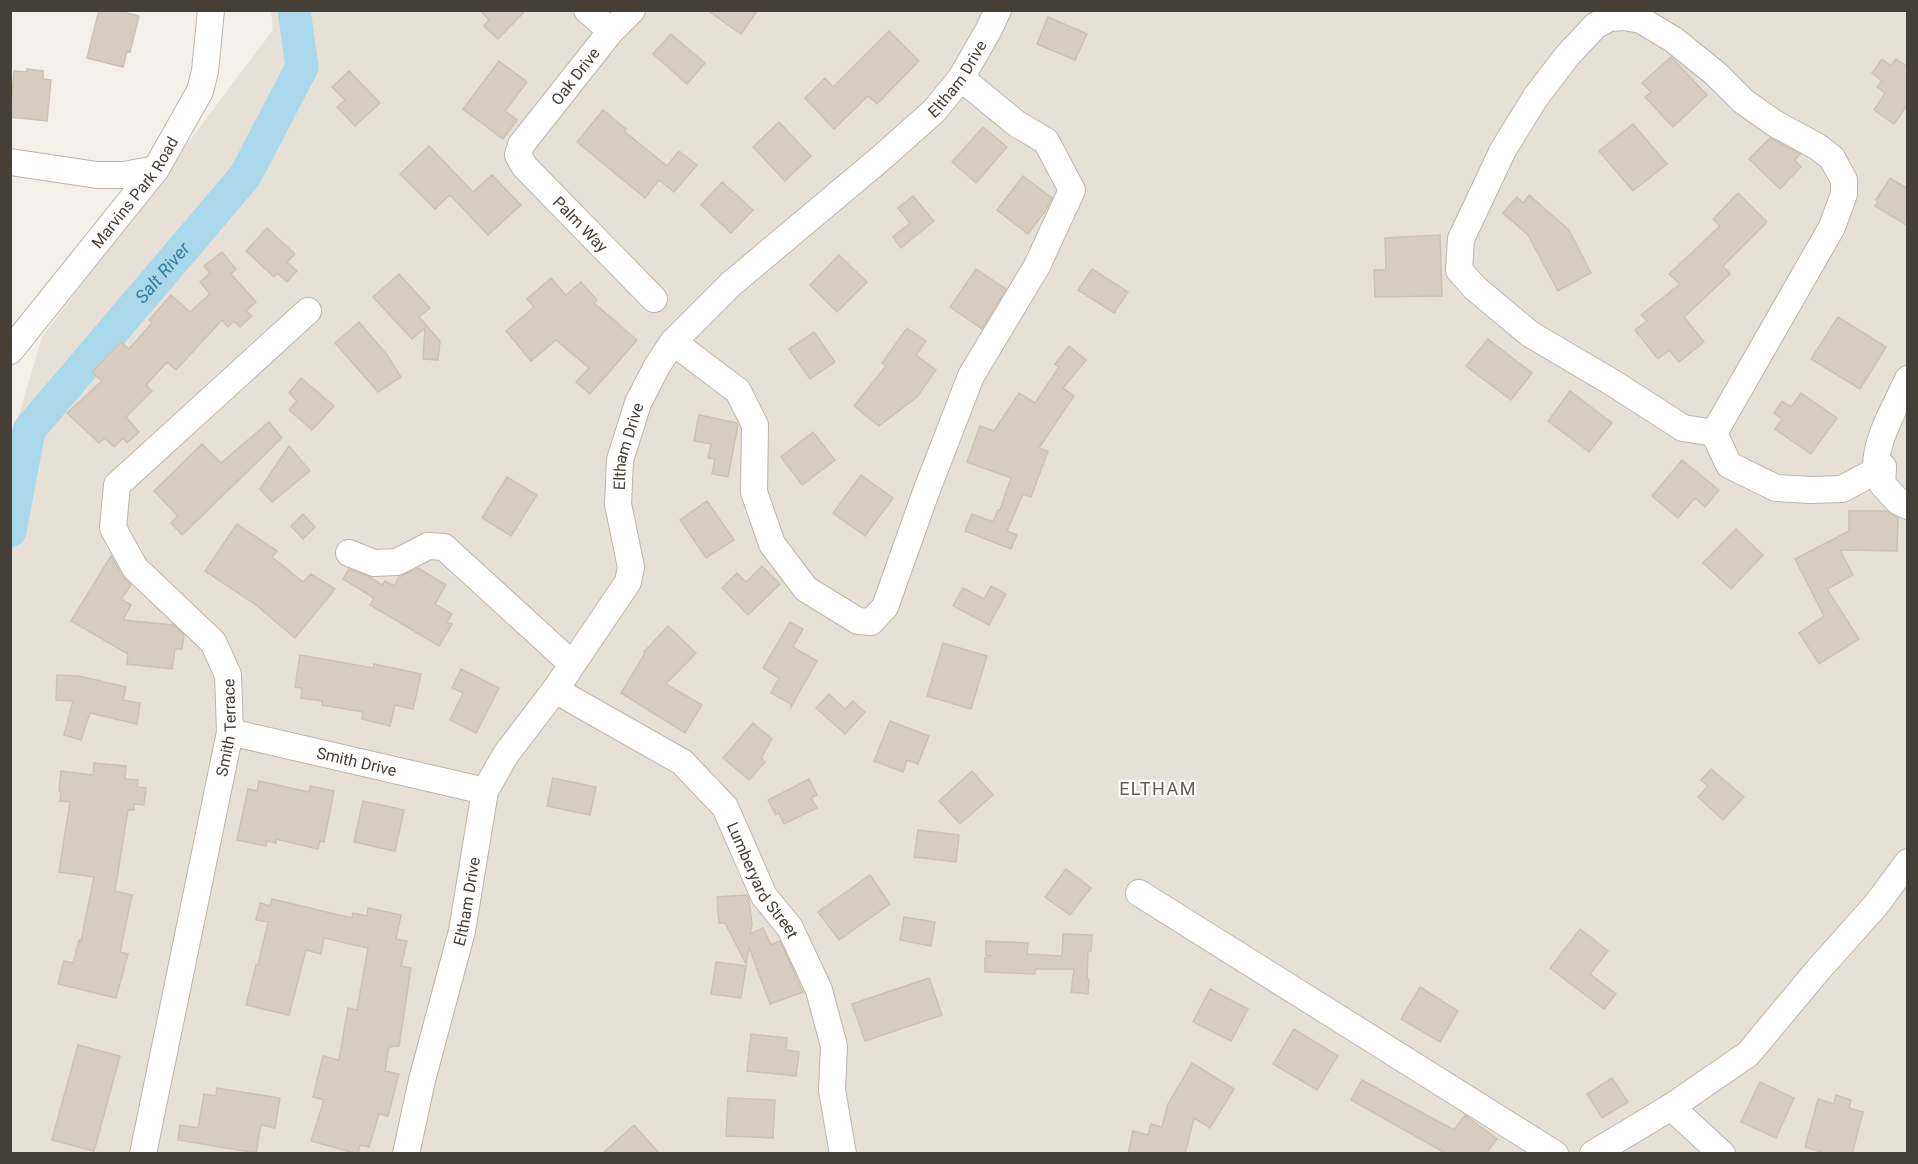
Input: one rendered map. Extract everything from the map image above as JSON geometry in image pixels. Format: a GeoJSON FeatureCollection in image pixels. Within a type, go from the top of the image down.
{"type":"FeatureCollection","features":[{"type":"Feature","properties":{"kind":"street","name":"Marvins Park Road"},"geometry":{"type":"LineString","coordinates":[[10,351],[156,169],[200,91],[205,71],[211,10]]}},
{"type":"Feature","properties":{"kind":"street"},"geometry":{"type":"LineString","coordinates":[[587,10],[611,31]]}},
{"type":"Feature","properties":{"kind":"street","name":"Oak Drive"},"geometry":{"type":"LineString","coordinates":[[521,145],[611,31],[632,10]]}},
{"type":"Feature","properties":{"kind":"street","name":"Eltham Drive"},"geometry":{"type":"LineString","coordinates":[[406,1154],[422,1080],[462,931],[485,791],[506,754],[555,690],[628,582],[631,567],[618,504],[620,460],[638,403],[657,366],[673,342],[731,284],[880,159],[933,111],[960,78],[998,10]]}},
{"type":"Feature","properties":{"kind":"street"},"geometry":{"type":"LineString","coordinates":[[1624,17],[1641,20],[1674,40],[1716,74],[1743,101],[1774,123],[1818,147],[1832,158],[1844,180],[1844,194],[1832,227],[1714,433],[1683,428],[1530,334],[1474,288],[1459,270],[1461,239],[1503,150],[1534,98],[1567,56],[1595,26],[1609,18],[1624,17]]}},
{"type":"Feature","properties":{"kind":"street"},"geometry":{"type":"LineString","coordinates":[[673,342],[738,391],[755,425],[754,492],[772,544],[806,589],[858,621],[872,622],[885,607],[971,376],[1037,266],[1072,190],[1046,141],[1017,124],[960,78]]}},
{"type":"Feature","properties":{"kind":"street","name":"Palm Way"},"geometry":{"type":"LineString","coordinates":[[521,145],[518,155],[525,167],[654,298]]}},
{"type":"Feature","properties":{"kind":"street"},"geometry":{"type":"LineString","coordinates":[[10,162],[97,175],[124,175],[156,169]]}},
{"type":"Feature","properties":{"kind":"street","name":"Smith Terrace"},"geometry":{"type":"LineString","coordinates":[[143,1154],[230,732],[228,675],[213,642],[135,568],[113,528],[117,485],[308,311]]}},
{"type":"Feature","properties":{"kind":"street"},"geometry":{"type":"LineString","coordinates":[[1883,467],[1876,465],[1880,442],[1908,379]]}},
{"type":"Feature","properties":{"kind":"street"},"geometry":{"type":"LineString","coordinates":[[1714,433],[1729,465],[1776,488],[1842,489],[1883,467]]}},
{"type":"Feature","properties":{"kind":"street"},"geometry":{"type":"LineString","coordinates":[[1883,467],[1882,484],[1898,501],[1908,506]]}},
{"type":"Feature","properties":{"kind":"street"},"geometry":{"type":"LineString","coordinates":[[349,553],[374,563],[397,562],[428,546],[444,547],[572,664]]}},
{"type":"Feature","properties":{"kind":"street","name":"Lumberyard Street"},"geometry":{"type":"LineString","coordinates":[[555,690],[682,762],[724,807],[764,896],[790,928],[819,990],[834,1046],[832,1090],[843,1154]]}},
{"type":"Feature","properties":{"kind":"street","name":"Smith Drive"},"geometry":{"type":"LineString","coordinates":[[230,732],[485,791]]}},
{"type":"Feature","properties":{"kind":"street"},"geometry":{"type":"LineString","coordinates":[[1593,1154],[1671,1107],[1748,1054],[1876,905],[1908,862]]}},
{"type":"Feature","properties":{"kind":"street"},"geometry":{"type":"LineString","coordinates":[[1139,893],[1555,1154]]}},
{"type":"Feature","properties":{"kind":"street"},"geometry":{"type":"LineString","coordinates":[[1671,1107],[1722,1154]]}},
{"type":"Feature","properties":{"kind":"shaded area"},"geometry":{"type":"Polygon","coordinates":[[[271,11],[1907,11],[1907,1153],[11,1153],[10,445],[42,337],[273,30],[271,11]]]}},
{"type":"Feature","properties":{"kind":"building"},"geometry":{"type":"Polygon","coordinates":[[[99,10],[115,10],[139,16],[130,52],[127,51],[123,67],[87,58],[99,10]]]}},
{"type":"Feature","properties":{"kind":"building"},"geometry":{"type":"Polygon","coordinates":[[[480,10],[526,10],[498,39],[484,26],[489,20],[480,10]]]}},
{"type":"Feature","properties":{"kind":"building"},"geometry":{"type":"Polygon","coordinates":[[[707,10],[758,10],[741,34],[707,10]]]}},
{"type":"Feature","properties":{"kind":"building"},"geometry":{"type":"Polygon","coordinates":[[[1048,17],[1087,34],[1075,60],[1037,44],[1048,17]]]}},
{"type":"Feature","properties":{"kind":"building"},"geometry":{"type":"Polygon","coordinates":[[[889,31],[919,61],[877,104],[868,96],[834,129],[805,98],[825,78],[833,87],[889,31]]]}},
{"type":"Feature","properties":{"kind":"building"},"geometry":{"type":"Polygon","coordinates":[[[671,34],[705,63],[687,84],[653,54],[671,34]]]}},
{"type":"Feature","properties":{"kind":"building"},"geometry":{"type":"Polygon","coordinates":[[[1671,57],[1707,95],[1673,127],[1645,97],[1651,92],[1642,83],[1671,57]]]}},
{"type":"Feature","properties":{"kind":"building"},"geometry":{"type":"Polygon","coordinates":[[[1882,59],[1891,66],[1896,59],[1908,67],[1908,104],[1894,124],[1874,110],[1885,93],[1877,87],[1882,81],[1872,73],[1882,59]]]}},
{"type":"Feature","properties":{"kind":"building"},"geometry":{"type":"Polygon","coordinates":[[[499,61],[527,82],[505,111],[517,120],[503,139],[463,109],[499,61]]]}},
{"type":"Feature","properties":{"kind":"building"},"geometry":{"type":"Polygon","coordinates":[[[27,69],[43,71],[43,79],[51,80],[47,121],[10,117],[14,71],[27,72],[27,69]]]}},
{"type":"Feature","properties":{"kind":"building"},"geometry":{"type":"Polygon","coordinates":[[[349,71],[380,103],[355,126],[337,107],[345,100],[332,87],[349,71]]]}},
{"type":"Feature","properties":{"kind":"building"},"geometry":{"type":"Polygon","coordinates":[[[603,110],[626,129],[624,131],[667,166],[679,151],[697,165],[674,192],[659,180],[645,198],[577,142],[603,110]]]}},
{"type":"Feature","properties":{"kind":"building"},"geometry":{"type":"Polygon","coordinates":[[[779,122],[811,156],[785,181],[753,147],[779,122]]]}},
{"type":"Feature","properties":{"kind":"building"},"geometry":{"type":"Polygon","coordinates":[[[1633,124],[1667,164],[1633,191],[1599,151],[1633,124]]]}},
{"type":"Feature","properties":{"kind":"building"},"geometry":{"type":"Polygon","coordinates":[[[983,127],[1007,147],[976,183],[952,162],[983,127]]]}},
{"type":"Feature","properties":{"kind":"building"},"geometry":{"type":"Polygon","coordinates":[[[1770,138],[1800,154],[1795,160],[1801,167],[1780,189],[1749,159],[1770,138]]]}},
{"type":"Feature","properties":{"kind":"building"},"geometry":{"type":"Polygon","coordinates":[[[429,146],[473,192],[492,175],[521,205],[488,235],[450,195],[435,209],[400,174],[429,146]]]}},
{"type":"Feature","properties":{"kind":"building"},"geometry":{"type":"Polygon","coordinates":[[[1023,176],[1052,198],[1028,234],[997,210],[1023,176]]]}},
{"type":"Feature","properties":{"kind":"building"},"geometry":{"type":"Polygon","coordinates":[[[1890,178],[1908,189],[1908,226],[1875,206],[1878,202],[1876,200],[1890,178]]]}},
{"type":"Feature","properties":{"kind":"building"},"geometry":{"type":"Polygon","coordinates":[[[722,182],[753,210],[731,233],[701,205],[722,182]]]}},
{"type":"Feature","properties":{"kind":"building"},"geometry":{"type":"Polygon","coordinates":[[[1738,193],[1767,222],[1723,266],[1730,274],[1684,317],[1704,342],[1679,362],[1669,350],[1658,359],[1635,330],[1647,321],[1641,315],[1680,284],[1669,274],[1720,226],[1713,219],[1738,193]]]}},
{"type":"Feature","properties":{"kind":"building"},"geometry":{"type":"Polygon","coordinates":[[[1529,195],[1569,230],[1591,273],[1558,291],[1528,235],[1503,213],[1517,197],[1523,203],[1529,195]]]}},
{"type":"Feature","properties":{"kind":"building"},"geometry":{"type":"Polygon","coordinates":[[[913,196],[934,221],[901,248],[893,237],[910,223],[898,208],[913,196]]]}},
{"type":"Feature","properties":{"kind":"building"},"geometry":{"type":"Polygon","coordinates":[[[267,228],[295,254],[287,262],[297,271],[287,282],[277,273],[274,277],[246,251],[267,228]]]}},
{"type":"Feature","properties":{"kind":"building"},"geometry":{"type":"Polygon","coordinates":[[[1440,235],[1442,296],[1375,297],[1374,270],[1386,270],[1385,238],[1440,235]]]}},
{"type":"Feature","properties":{"kind":"building"},"geometry":{"type":"Polygon","coordinates":[[[222,252],[236,269],[231,274],[256,302],[246,311],[252,316],[240,327],[234,321],[228,327],[222,320],[176,370],[167,362],[146,385],[152,391],[126,417],[139,432],[127,443],[123,438],[114,447],[105,438],[99,443],[67,413],[102,381],[92,372],[121,342],[129,349],[152,323],[149,320],[171,295],[190,312],[210,294],[200,282],[210,273],[204,266],[222,252]]]}},
{"type":"Feature","properties":{"kind":"building"},"geometry":{"type":"Polygon","coordinates":[[[839,255],[867,282],[837,312],[810,285],[839,255]]]}},
{"type":"Feature","properties":{"kind":"building"},"geometry":{"type":"Polygon","coordinates":[[[976,269],[1006,289],[982,329],[950,307],[976,269]]]}},
{"type":"Feature","properties":{"kind":"building"},"geometry":{"type":"Polygon","coordinates":[[[1092,269],[1128,292],[1114,313],[1078,290],[1092,269]]]}},
{"type":"Feature","properties":{"kind":"building"},"geometry":{"type":"Polygon","coordinates":[[[399,274],[430,308],[419,317],[440,341],[438,360],[423,359],[425,328],[412,339],[373,297],[399,274]]]}},
{"type":"Feature","properties":{"kind":"building"},"geometry":{"type":"Polygon","coordinates":[[[551,278],[566,295],[581,282],[597,300],[594,303],[637,340],[590,394],[576,382],[589,368],[556,340],[531,361],[506,331],[534,307],[527,299],[551,278]]]}},
{"type":"Feature","properties":{"kind":"building"},"geometry":{"type":"Polygon","coordinates":[[[1838,317],[1886,347],[1860,389],[1811,359],[1838,317]]]}},
{"type":"Feature","properties":{"kind":"building"},"geometry":{"type":"Polygon","coordinates":[[[359,322],[387,355],[401,377],[378,392],[335,343],[359,322]]]}},
{"type":"Feature","properties":{"kind":"building"},"geometry":{"type":"Polygon","coordinates":[[[907,328],[926,341],[916,355],[936,370],[917,397],[879,426],[854,406],[886,366],[882,363],[907,328]]]}},
{"type":"Feature","properties":{"kind":"building"},"geometry":{"type":"Polygon","coordinates":[[[814,332],[835,362],[810,379],[789,349],[814,332]]]}},
{"type":"Feature","properties":{"kind":"building"},"geometry":{"type":"Polygon","coordinates":[[[1488,339],[1532,373],[1511,400],[1466,366],[1488,339]]]}},
{"type":"Feature","properties":{"kind":"building"},"geometry":{"type":"Polygon","coordinates":[[[1069,346],[1086,360],[1063,388],[1074,396],[1039,448],[1048,451],[1031,497],[1023,494],[1007,531],[1017,535],[1011,549],[965,531],[972,514],[993,522],[1000,510],[1011,478],[967,462],[980,426],[994,431],[1019,393],[1035,403],[1059,367],[1055,364],[1069,346]]]}},
{"type":"Feature","properties":{"kind":"building"},"geometry":{"type":"Polygon","coordinates":[[[301,378],[334,406],[312,430],[289,410],[297,401],[289,393],[301,378]]]}},
{"type":"Feature","properties":{"kind":"building"},"geometry":{"type":"Polygon","coordinates":[[[1570,391],[1612,423],[1589,452],[1548,421],[1570,391]]]}},
{"type":"Feature","properties":{"kind":"building"},"geometry":{"type":"Polygon","coordinates":[[[1801,393],[1837,418],[1811,454],[1775,429],[1782,419],[1774,413],[1782,401],[1791,407],[1801,393]]]}},
{"type":"Feature","properties":{"kind":"building"},"geometry":{"type":"Polygon","coordinates":[[[699,415],[738,425],[728,477],[712,474],[715,459],[708,458],[711,444],[694,441],[699,415]]]}},
{"type":"Feature","properties":{"kind":"building"},"geometry":{"type":"Polygon","coordinates":[[[269,422],[282,438],[182,535],[171,523],[178,516],[154,491],[202,444],[221,463],[269,422]]]}},
{"type":"Feature","properties":{"kind":"building"},"geometry":{"type":"Polygon","coordinates":[[[813,432],[835,460],[802,485],[781,457],[813,432]]]}},
{"type":"Feature","properties":{"kind":"building"},"geometry":{"type":"Polygon","coordinates":[[[289,446],[310,471],[272,502],[260,489],[289,446]]]}},
{"type":"Feature","properties":{"kind":"building"},"geometry":{"type":"Polygon","coordinates":[[[1682,460],[1719,490],[1705,507],[1695,498],[1678,518],[1652,496],[1682,460]]]}},
{"type":"Feature","properties":{"kind":"building"},"geometry":{"type":"Polygon","coordinates":[[[861,475],[893,498],[865,536],[833,513],[861,475]]]}},
{"type":"Feature","properties":{"kind":"building"},"geometry":{"type":"Polygon","coordinates":[[[507,477],[537,495],[511,536],[482,518],[507,477]]]}},
{"type":"Feature","properties":{"kind":"building"},"geometry":{"type":"Polygon","coordinates":[[[707,501],[734,540],[706,558],[680,520],[707,501]]]}},
{"type":"Feature","properties":{"kind":"building"},"geometry":{"type":"Polygon","coordinates":[[[1849,511],[1887,511],[1898,518],[1897,551],[1840,550],[1853,575],[1827,589],[1859,639],[1819,664],[1799,633],[1824,616],[1795,559],[1849,531],[1849,511]]]}},
{"type":"Feature","properties":{"kind":"building"},"geometry":{"type":"Polygon","coordinates":[[[303,514],[315,527],[303,539],[291,526],[303,514]]]}},
{"type":"Feature","properties":{"kind":"building"},"geometry":{"type":"Polygon","coordinates":[[[237,524],[277,551],[272,557],[303,582],[311,574],[335,589],[295,638],[256,605],[205,571],[237,524]]]}},
{"type":"Feature","properties":{"kind":"building"},"geometry":{"type":"Polygon","coordinates":[[[1736,529],[1763,555],[1731,589],[1703,563],[1736,529]]]}},
{"type":"Feature","properties":{"kind":"building"},"geometry":{"type":"Polygon","coordinates":[[[111,556],[122,576],[131,585],[121,599],[131,605],[123,620],[174,625],[184,635],[182,649],[175,649],[172,669],[127,664],[128,654],[71,621],[111,556]]]}},
{"type":"Feature","properties":{"kind":"building"},"geometry":{"type":"Polygon","coordinates":[[[762,566],[780,584],[748,615],[722,588],[737,573],[746,582],[762,566]]]}},
{"type":"Feature","properties":{"kind":"building"},"geometry":{"type":"Polygon","coordinates":[[[418,568],[446,585],[435,604],[452,614],[447,622],[452,624],[439,646],[370,605],[374,598],[343,579],[349,569],[370,577],[382,585],[385,581],[394,586],[399,577],[418,568]]]}},
{"type":"Feature","properties":{"kind":"building"},"geometry":{"type":"Polygon","coordinates":[[[991,586],[1006,594],[989,625],[953,606],[963,588],[984,599],[991,586]]]}},
{"type":"Feature","properties":{"kind":"building"},"geometry":{"type":"Polygon","coordinates":[[[790,622],[803,629],[793,647],[817,661],[791,707],[791,704],[771,693],[779,678],[763,668],[790,622]]]}},
{"type":"Feature","properties":{"kind":"building"},"geometry":{"type":"Polygon","coordinates":[[[668,626],[696,653],[666,684],[702,705],[685,733],[621,693],[644,652],[668,626]]]}},
{"type":"Feature","properties":{"kind":"building"},"geometry":{"type":"Polygon","coordinates":[[[943,643],[987,656],[971,709],[927,696],[943,643]]]}},
{"type":"Feature","properties":{"kind":"building"},"geometry":{"type":"Polygon","coordinates":[[[300,655],[373,668],[374,664],[421,674],[413,709],[395,705],[390,726],[362,719],[363,712],[322,705],[322,701],[301,698],[302,688],[295,687],[300,655]]]}},
{"type":"Feature","properties":{"kind":"building"},"geometry":{"type":"Polygon","coordinates":[[[461,669],[499,688],[476,733],[450,720],[463,693],[452,688],[461,669]]]}},
{"type":"Feature","properties":{"kind":"building"},"geometry":{"type":"Polygon","coordinates":[[[57,675],[79,676],[126,687],[123,700],[140,703],[137,724],[90,713],[81,740],[64,735],[73,701],[56,700],[57,675]]]}},
{"type":"Feature","properties":{"kind":"building"},"geometry":{"type":"Polygon","coordinates":[[[829,694],[845,709],[853,701],[865,712],[845,734],[816,708],[829,694]]]}},
{"type":"Feature","properties":{"kind":"building"},"geometry":{"type":"Polygon","coordinates":[[[890,721],[929,736],[918,764],[907,760],[903,772],[874,761],[890,721]]]}},
{"type":"Feature","properties":{"kind":"building"},"geometry":{"type":"Polygon","coordinates":[[[753,723],[772,739],[761,758],[765,762],[749,780],[723,758],[753,723]]]}},
{"type":"Feature","properties":{"kind":"building"},"geometry":{"type":"Polygon","coordinates":[[[94,763],[126,766],[125,779],[138,780],[137,787],[146,788],[144,805],[134,804],[134,810],[128,810],[115,891],[132,895],[120,952],[128,954],[116,998],[58,984],[64,961],[73,963],[79,940],[81,941],[94,877],[59,872],[70,802],[60,801],[61,771],[93,775],[94,763]]]}},
{"type":"Feature","properties":{"kind":"building"},"geometry":{"type":"Polygon","coordinates":[[[1711,769],[1744,797],[1723,820],[1698,797],[1708,786],[1701,780],[1711,769]]]}},
{"type":"Feature","properties":{"kind":"building"},"geometry":{"type":"Polygon","coordinates":[[[972,771],[993,795],[960,824],[939,801],[972,771]]]}},
{"type":"Feature","properties":{"kind":"building"},"geometry":{"type":"Polygon","coordinates":[[[553,778],[596,787],[590,815],[547,806],[553,778]]]}},
{"type":"Feature","properties":{"kind":"building"},"geometry":{"type":"Polygon","coordinates":[[[809,779],[817,795],[811,798],[817,808],[784,824],[779,813],[776,815],[768,800],[809,779]]]}},
{"type":"Feature","properties":{"kind":"building"},"geometry":{"type":"Polygon","coordinates":[[[259,781],[309,792],[310,786],[334,791],[324,842],[320,841],[318,849],[276,839],[276,843],[267,841],[266,846],[237,840],[248,789],[257,791],[259,781]]]}},
{"type":"Feature","properties":{"kind":"building"},"geometry":{"type":"Polygon","coordinates":[[[363,801],[404,810],[395,851],[354,842],[363,801]]]}},
{"type":"Feature","properties":{"kind":"building"},"geometry":{"type":"Polygon","coordinates":[[[918,830],[959,835],[956,862],[914,857],[918,830]]]}},
{"type":"Feature","properties":{"kind":"building"},"geometry":{"type":"Polygon","coordinates":[[[1066,869],[1091,888],[1070,915],[1045,897],[1066,869]]]}},
{"type":"Feature","properties":{"kind":"building"},"geometry":{"type":"Polygon","coordinates":[[[870,875],[890,904],[839,940],[818,912],[870,875]]]}},
{"type":"Feature","properties":{"kind":"building"},"geometry":{"type":"Polygon","coordinates":[[[747,895],[752,925],[750,934],[763,928],[771,945],[780,941],[803,992],[770,1004],[749,947],[746,964],[725,923],[719,923],[717,897],[747,895]]]}},
{"type":"Feature","properties":{"kind":"building"},"geometry":{"type":"Polygon","coordinates":[[[272,899],[352,918],[353,913],[367,916],[368,908],[401,915],[396,939],[407,941],[401,966],[411,968],[399,1046],[389,1047],[385,1071],[399,1074],[388,1116],[379,1114],[369,1147],[360,1145],[358,1154],[311,1141],[324,1100],[313,1097],[323,1056],[339,1060],[348,1008],[357,1010],[368,948],[324,938],[321,954],[306,950],[289,1015],[246,1005],[268,922],[256,920],[260,903],[270,906],[272,899]]]}},
{"type":"Feature","properties":{"kind":"building"},"geometry":{"type":"Polygon","coordinates":[[[904,917],[935,922],[931,946],[900,940],[904,917]]]}},
{"type":"Feature","properties":{"kind":"building"},"geometry":{"type":"Polygon","coordinates":[[[1580,929],[1608,951],[1590,974],[1616,994],[1604,1009],[1550,968],[1580,929]]]}},
{"type":"Feature","properties":{"kind":"building"},"geometry":{"type":"Polygon","coordinates":[[[1063,934],[1092,935],[1091,951],[1088,951],[1088,994],[1071,992],[1074,969],[1035,969],[1035,974],[985,972],[985,958],[992,956],[986,955],[986,941],[1028,943],[1027,954],[1062,956],[1063,934]]]}},
{"type":"Feature","properties":{"kind":"building"},"geometry":{"type":"Polygon","coordinates":[[[716,962],[746,966],[741,998],[711,994],[716,962]]]}},
{"type":"Feature","properties":{"kind":"building"},"geometry":{"type":"Polygon","coordinates":[[[929,978],[942,1015],[865,1041],[852,1004],[929,978]]]}},
{"type":"Feature","properties":{"kind":"building"},"geometry":{"type":"Polygon","coordinates":[[[1420,987],[1458,1011],[1440,1042],[1401,1019],[1420,987]]]}},
{"type":"Feature","properties":{"kind":"building"},"geometry":{"type":"Polygon","coordinates":[[[1210,989],[1248,1009],[1231,1041],[1193,1022],[1210,989]]]}},
{"type":"Feature","properties":{"kind":"building"},"geometry":{"type":"Polygon","coordinates":[[[1294,1029],[1338,1056],[1317,1090],[1273,1064],[1294,1029]]]}},
{"type":"Feature","properties":{"kind":"building"},"geometry":{"type":"Polygon","coordinates":[[[751,1034],[787,1038],[786,1050],[799,1052],[796,1076],[747,1071],[751,1034]]]}},
{"type":"Feature","properties":{"kind":"building"},"geometry":{"type":"Polygon","coordinates":[[[78,1045],[120,1056],[94,1151],[52,1140],[78,1045]]]}},
{"type":"Feature","properties":{"kind":"building"},"geometry":{"type":"Polygon","coordinates":[[[1192,1063],[1234,1089],[1210,1128],[1194,1118],[1185,1154],[1128,1154],[1133,1131],[1148,1135],[1151,1124],[1162,1127],[1168,1104],[1192,1063]]]}},
{"type":"Feature","properties":{"kind":"building"},"geometry":{"type":"Polygon","coordinates":[[[1612,1078],[1628,1102],[1602,1118],[1587,1094],[1612,1078]]]}},
{"type":"Feature","properties":{"kind":"building"},"geometry":{"type":"Polygon","coordinates":[[[1362,1080],[1454,1130],[1465,1115],[1497,1139],[1486,1154],[1447,1154],[1351,1100],[1362,1080]]]}},
{"type":"Feature","properties":{"kind":"building"},"geometry":{"type":"Polygon","coordinates":[[[1760,1082],[1794,1098],[1776,1138],[1741,1122],[1760,1082]]]}},
{"type":"Feature","properties":{"kind":"building"},"geometry":{"type":"Polygon","coordinates":[[[217,1088],[280,1098],[275,1128],[261,1125],[256,1153],[178,1140],[180,1125],[198,1128],[204,1094],[216,1096],[217,1088]]]}},
{"type":"Feature","properties":{"kind":"building"},"geometry":{"type":"Polygon","coordinates":[[[1836,1095],[1851,1100],[1849,1108],[1863,1112],[1852,1154],[1828,1154],[1805,1147],[1818,1099],[1834,1104],[1836,1095]]]}},
{"type":"Feature","properties":{"kind":"building"},"geometry":{"type":"Polygon","coordinates":[[[728,1098],[775,1100],[773,1138],[726,1136],[728,1098]]]}},
{"type":"Feature","properties":{"kind":"building"},"geometry":{"type":"Polygon","coordinates":[[[634,1125],[660,1154],[602,1154],[634,1125]]]}},
{"type":"Feature","properties":{"kind":"waterway","name":"Salt River"},"geometry":{"type":"LineString","coordinates":[[10,531],[29,430],[245,176],[302,67],[294,10]]}},
{"type":"Feature","properties":{"kind":"district","name":"ELTHAM"},"geometry":{"type":"Point","coordinates":[1158,789]}}]}
